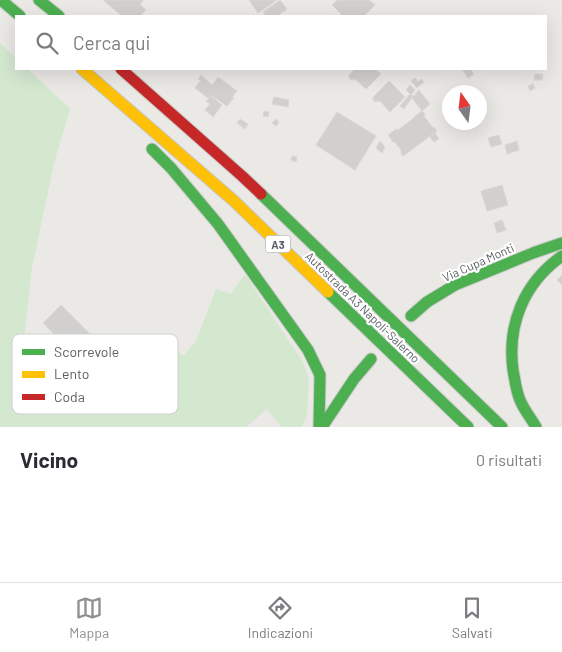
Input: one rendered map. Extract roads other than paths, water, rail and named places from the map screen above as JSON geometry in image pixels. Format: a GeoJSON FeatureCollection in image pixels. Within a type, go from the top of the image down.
{"type":"FeatureCollection","features":[{"type":"Feature","properties":{"kind":"main road"},"geometry":{"type":"LineString","coordinates":[[39,0],[58,15]]}},
{"type":"Feature","properties":{"kind":"main road"},"geometry":{"type":"LineString","coordinates":[[1,1],[19,15]]}},
{"type":"Feature","properties":{"kind":"main road"},"geometry":{"type":"LineString","coordinates":[[1,1],[15,20]]}},
{"type":"Feature","properties":{"kind":"main road","name":"Autostrada A3 Napoli-Salerno"},"geometry":{"type":"LineString","coordinates":[[122,70],[242,176],[502,427]]}},
{"type":"Feature","properties":{"kind":"main road"},"geometry":{"type":"LineString","coordinates":[[77,72],[91,91]]}},
{"type":"Feature","properties":{"kind":"main road","name":"Autostrada A3 Napoli-Salerno"},"geometry":{"type":"LineString","coordinates":[[77,72],[182,154],[234,201],[468,427]]}},
{"type":"Feature","properties":{"kind":"main road"},"geometry":{"type":"LineString","coordinates":[[145,141],[171,168],[218,224],[308,350],[320,375],[320,427]]}},
{"type":"Feature","properties":{"kind":"main road","name":"Via Cupa Monti"},"geometry":{"type":"LineString","coordinates":[[411,316],[427,302],[455,285],[562,242]]}},
{"type":"Feature","properties":{"kind":"main road"},"geometry":{"type":"LineString","coordinates":[[536,427],[520,401],[513,368],[512,336],[520,308],[535,282],[562,256]]}},
{"type":"Feature","properties":{"kind":"main road"},"geometry":{"type":"LineString","coordinates":[[320,427],[371,359]]}}]}
